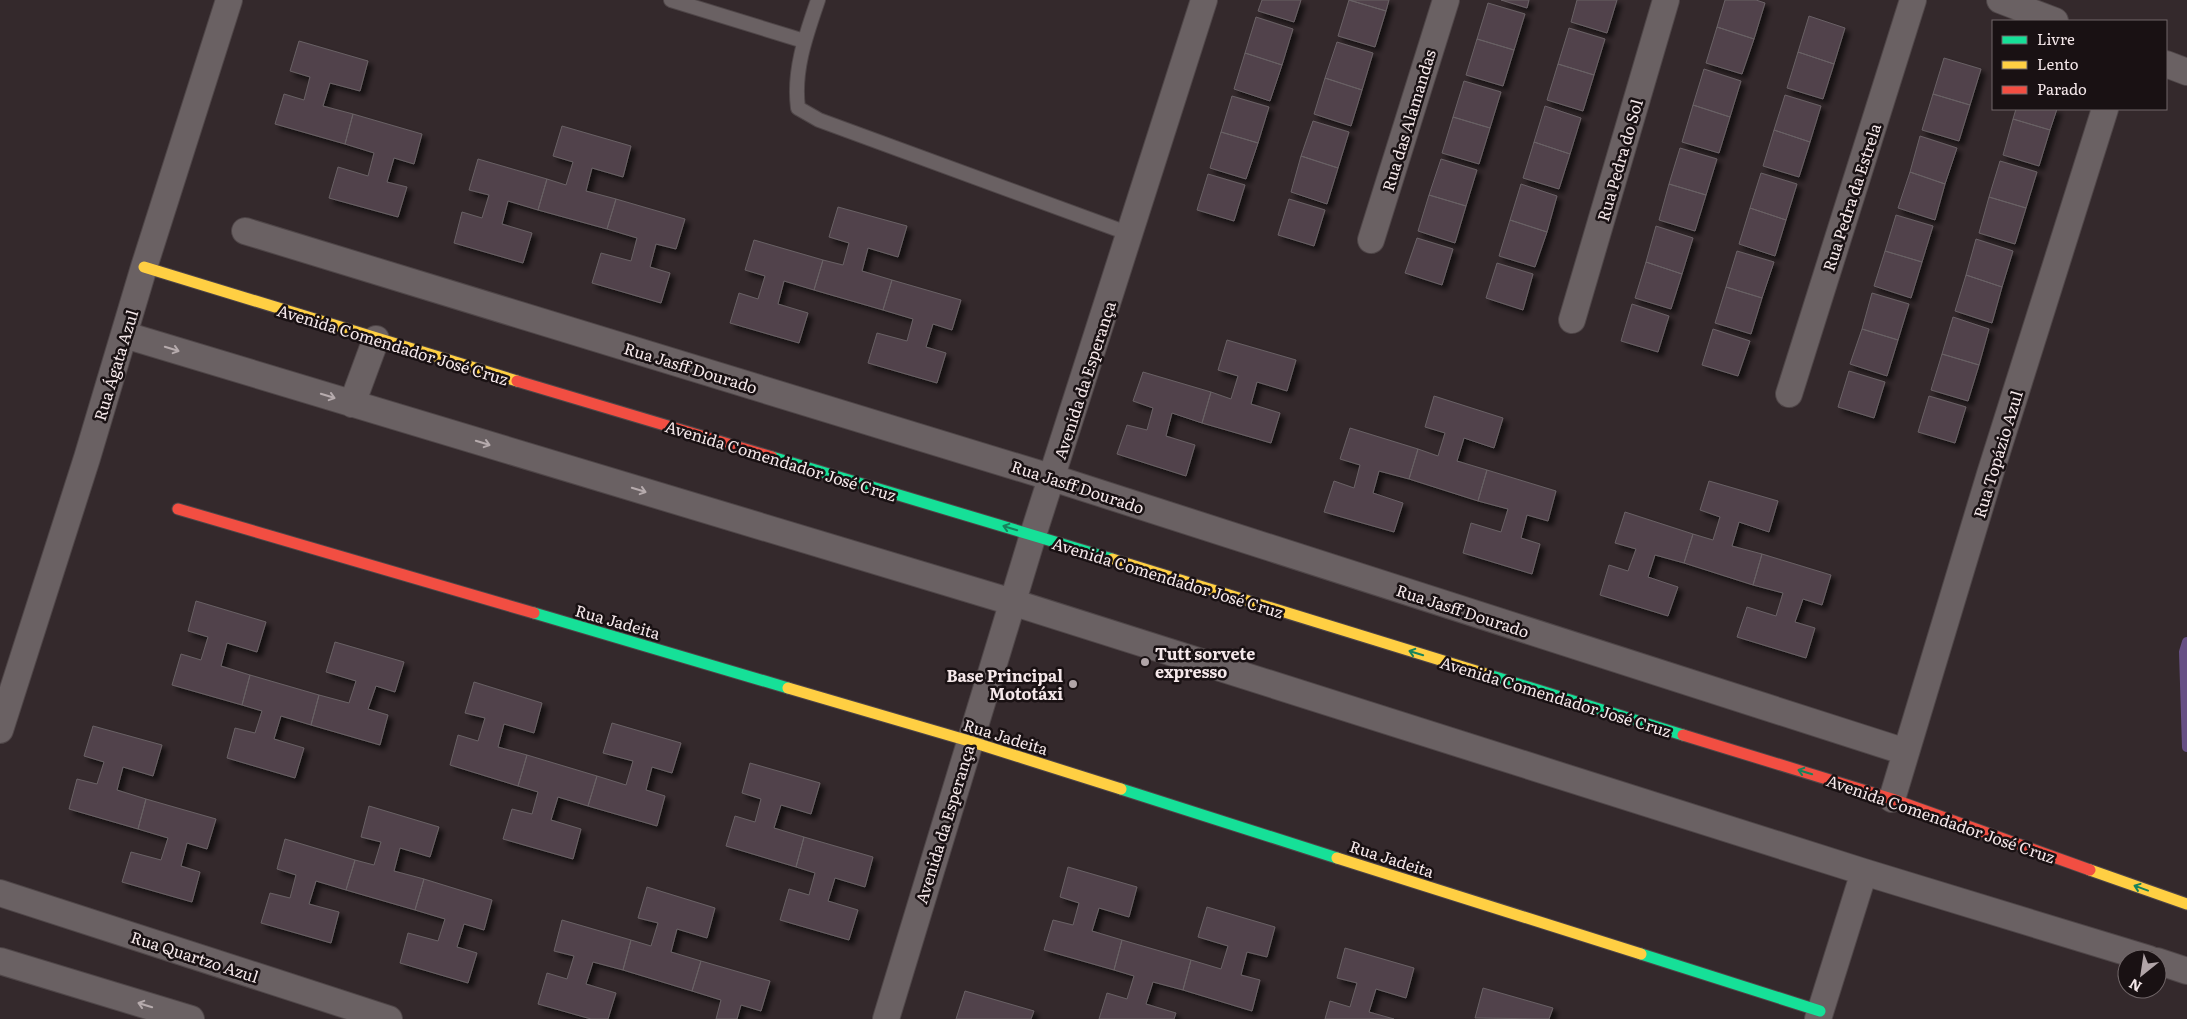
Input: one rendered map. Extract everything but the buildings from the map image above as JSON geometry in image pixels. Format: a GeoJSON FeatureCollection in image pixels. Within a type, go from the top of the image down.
{"type":"FeatureCollection","features":[{"type":"Feature","properties":{"kind":"street","name":"Rua Ágata Azul"},"geometry":{"type":"LineString","coordinates":[[0,730],[229,0]]}},
{"type":"Feature","properties":{"kind":"street","name":"Avenida da Esperança"},"geometry":{"type":"LineString","coordinates":[[886,1019],[1012,602],[1204,0]]}},
{"type":"Feature","properties":{"kind":"street","name":"Rua das Alamandas"},"geometry":{"type":"LineString","coordinates":[[1371,240],[1446,0]]}},
{"type":"Feature","properties":{"kind":"street","name":"Rua Pedra do Sol"},"geometry":{"type":"LineString","coordinates":[[1572,320],[1666,0]]}},
{"type":"Feature","properties":{"kind":"street","name":"Rua Pedra da Estrela"},"geometry":{"type":"LineString","coordinates":[[1789,394],[1913,0]]}},
{"type":"Feature","properties":{"kind":"street"},"geometry":{"type":"LineString","coordinates":[[2000,0],[2052,20]]}},
{"type":"Feature","properties":{"kind":"street"},"geometry":{"type":"LineString","coordinates":[[2167,64],[2187,72]]}},
{"type":"Feature","properties":{"kind":"street","name":"Rua Topázio Azul"},"geometry":{"type":"LineString","coordinates":[[1892,799],[2105,110]]}},
{"type":"Feature","properties":{"kind":"street","name":"Rua Jasff Dourado"},"geometry":{"type":"LineString","coordinates":[[246,231],[1053,478],[1906,752]]}},
{"type":"Feature","properties":{"kind":"street","name":"Avenida Comendador José Cruz"},"geometry":{"type":"LineString","coordinates":[[144,267],[376,340],[1033,535],[1892,799],[2187,904]]}},
{"type":"Feature","properties":{"kind":"street"},"geometry":{"type":"LineString","coordinates":[[125,335],[1012,602],[1864,872],[2117,949]]}},
{"type":"Feature","properties":{"kind":"street"},"geometry":{"type":"LineString","coordinates":[[352,404],[376,340]]}},
{"type":"Feature","properties":{"kind":"street","name":"Rua Jadeita"},"geometry":{"type":"LineString","coordinates":[[178,508],[969,741],[1819,1015]]}},
{"type":"Feature","properties":{"kind":"street"},"geometry":{"type":"LineString","coordinates":[[1819,1015],[1864,872]]}},
{"type":"Feature","properties":{"kind":"street","name":"Rua Quartzo Azul"},"geometry":{"type":"LineString","coordinates":[[0,893],[389,1019]]}},
{"type":"Feature","properties":{"kind":"street"},"geometry":{"type":"LineString","coordinates":[[0,961],[191,1019]]}},
{"type":"Feature","properties":{"kind":"street"},"geometry":{"type":"LineString","coordinates":[[2167,964],[2187,970]]}},
{"type":"Feature","properties":{"kind":"lane"},"geometry":{"type":"LineString","coordinates":[[671,0],[804,41]]}},
{"type":"Feature","properties":{"kind":"lane"},"geometry":{"type":"LineString","coordinates":[[818,0],[804,41],[796,90],[798,108],[819,120],[1130,234]]}},
{"type":"Feature","properties":{"kind":"waterway"},"geometry":{"type":"LineString","coordinates":[[2187,642],[2184,652],[2187,747]]}},
{"type":"Feature","properties":{"kind":"traffic: fast"},"geometry":{"type":"LineString","coordinates":[[772,457],[1112,559]]}},
{"type":"Feature","properties":{"kind":"traffic: fast"},"geometry":{"type":"LineString","coordinates":[[534,613],[788,688]]}},
{"type":"Feature","properties":{"kind":"traffic: fast"},"geometry":{"type":"LineString","coordinates":[[1489,675],[1683,735]]}},
{"type":"Feature","properties":{"kind":"traffic: fast"},"geometry":{"type":"LineString","coordinates":[[1121,789],[1337,858]]}},
{"type":"Feature","properties":{"kind":"traffic: fast"},"geometry":{"type":"LineString","coordinates":[[1641,954],[1820,1011]]}},
{"type":"Feature","properties":{"kind":"traffic: slow"},"geometry":{"type":"LineString","coordinates":[[144,267],[517,381]]}},
{"type":"Feature","properties":{"kind":"traffic: slow"},"geometry":{"type":"LineString","coordinates":[[1112,559],[1489,675]]}},
{"type":"Feature","properties":{"kind":"traffic: slow"},"geometry":{"type":"LineString","coordinates":[[788,688],[969,741],[1121,789]]}},
{"type":"Feature","properties":{"kind":"traffic: slow"},"geometry":{"type":"LineString","coordinates":[[1337,858],[1641,954]]}},
{"type":"Feature","properties":{"kind":"traffic: slow"},"geometry":{"type":"LineString","coordinates":[[2090,870],[2187,904]]}},
{"type":"Feature","properties":{"kind":"traffic: jam"},"geometry":{"type":"LineString","coordinates":[[517,381],[772,457]]}},
{"type":"Feature","properties":{"kind":"traffic: jam"},"geometry":{"type":"LineString","coordinates":[[178,509],[534,613]]}},
{"type":"Feature","properties":{"kind":"traffic: jam"},"geometry":{"type":"LineString","coordinates":[[1683,735],[1892,799],[2090,870]]}},
{"type":"Feature","properties":{"kind":"place","name":"Tutt sorvete expresso"},"geometry":{"type":"Point","coordinates":[1145,662]}},
{"type":"Feature","properties":{"kind":"place","name":"Base Principal Mototáxi"},"geometry":{"type":"Point","coordinates":[1073,684]}}]}
